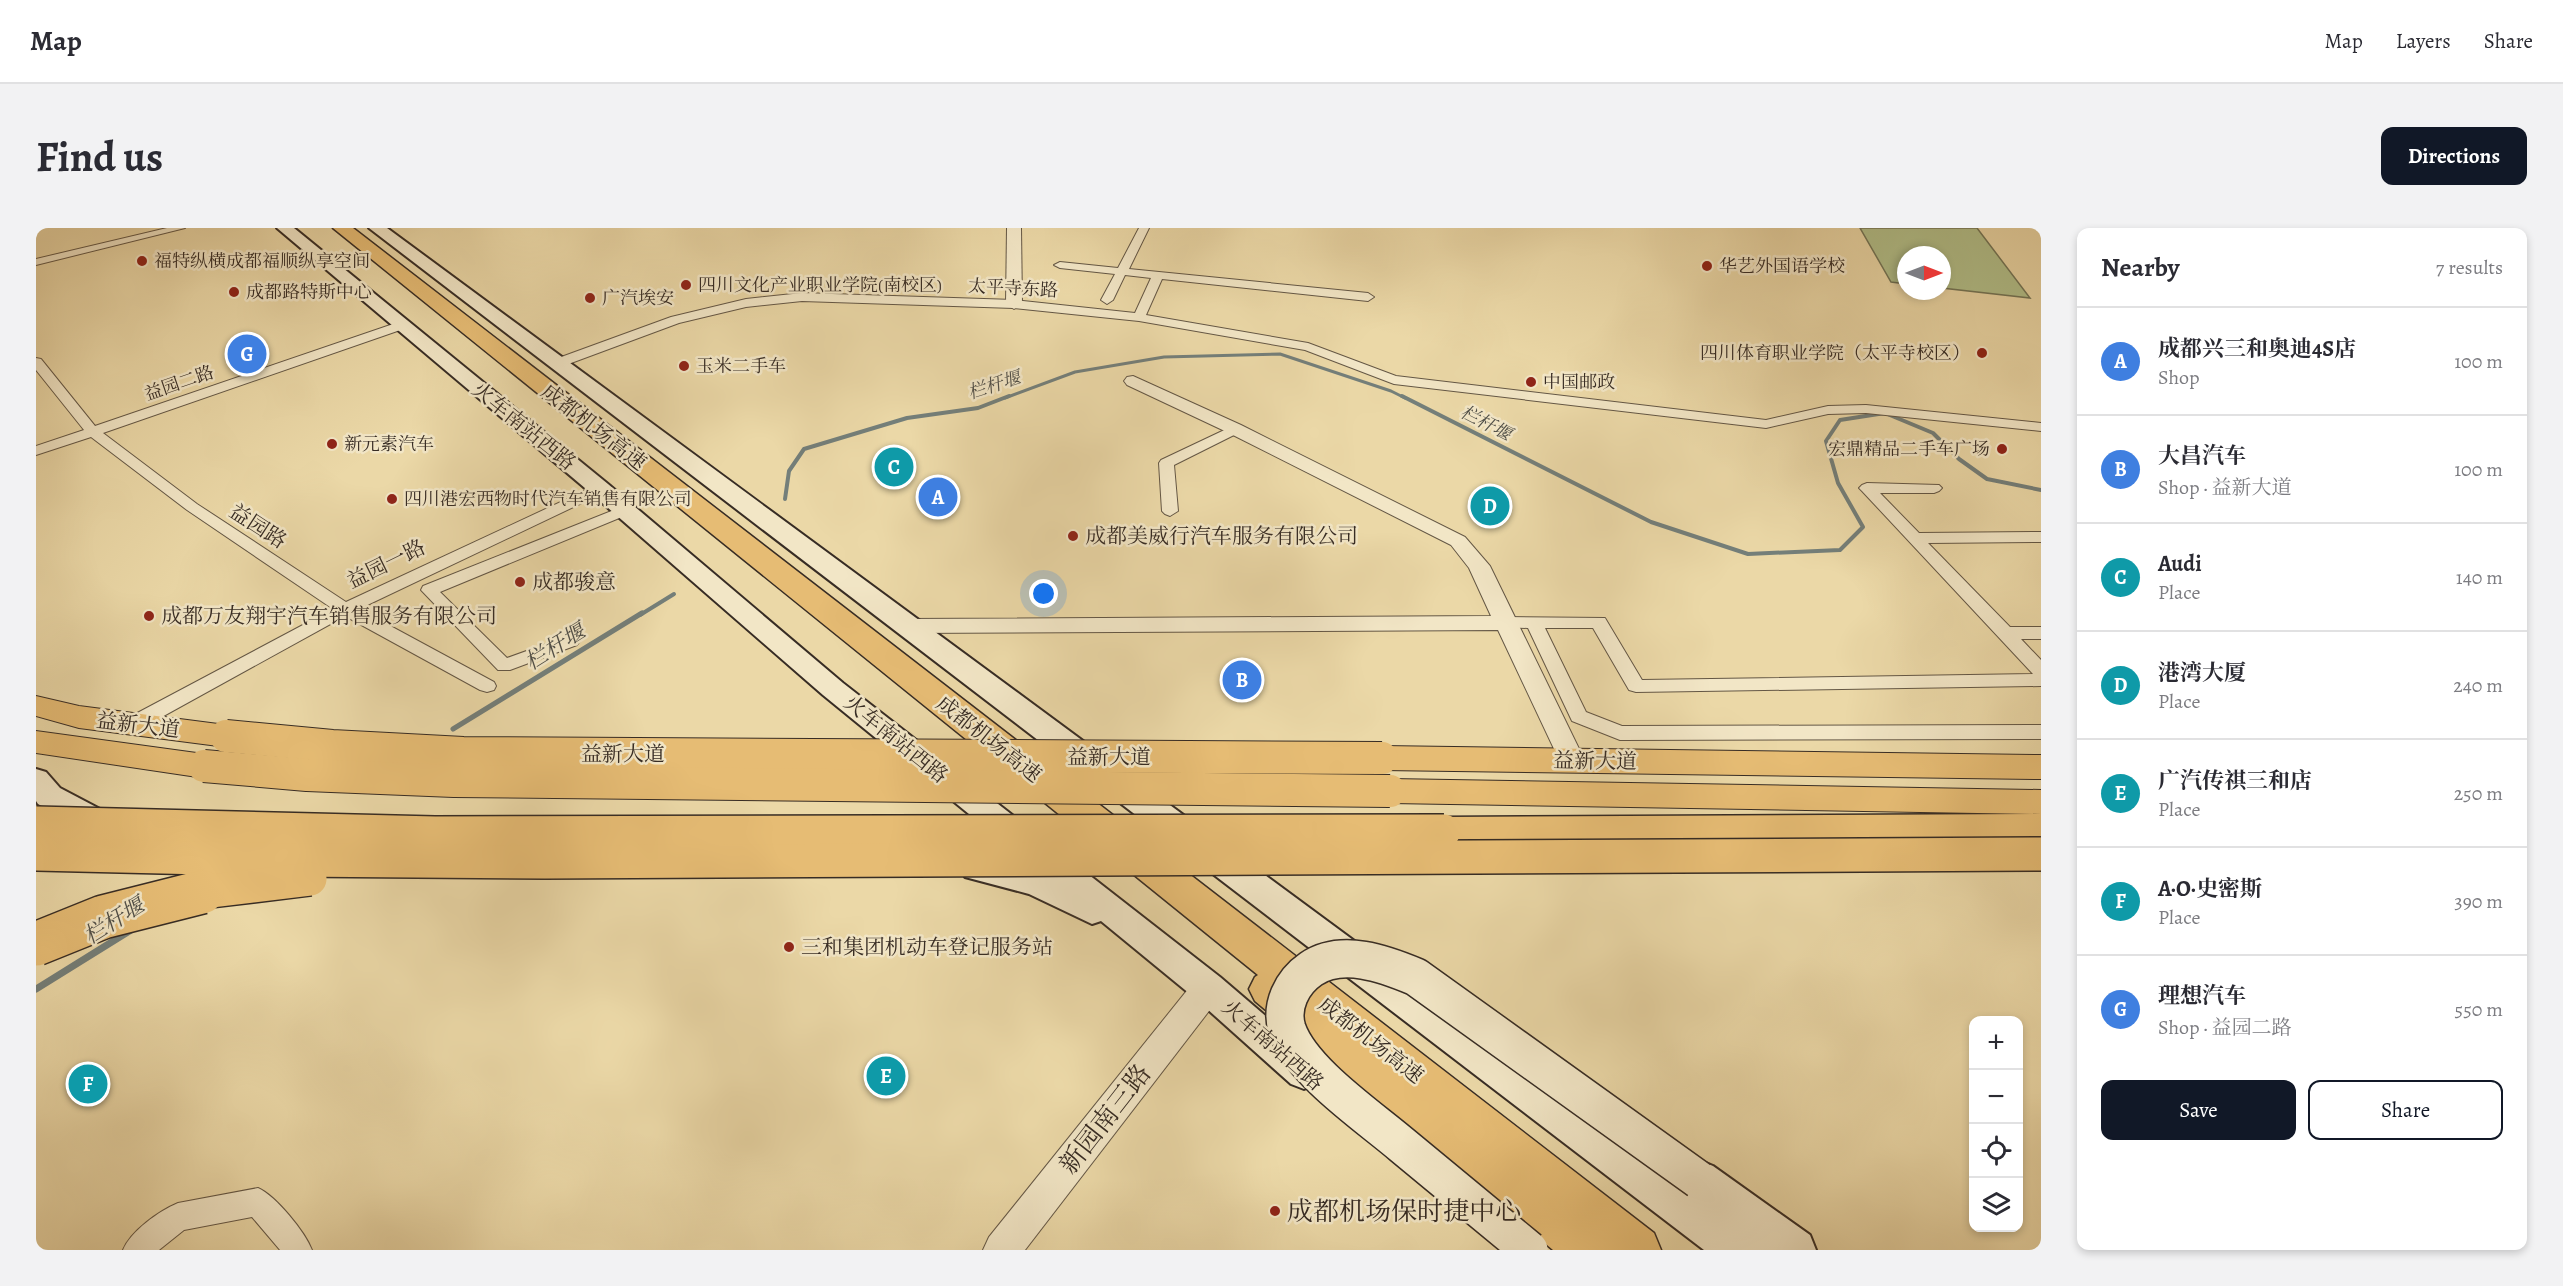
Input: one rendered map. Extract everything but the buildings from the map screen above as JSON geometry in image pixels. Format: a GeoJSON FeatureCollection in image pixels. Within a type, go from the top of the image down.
{"type":"FeatureCollection","features":[{"type":"Feature","properties":{"kind":"highway","name":"成都机场高速"},"geometry":{"type":"LineString","coordinates":[[316,228],[1372,1072],[1591,1250]]}},
{"type":"Feature","properties":{"kind":"highway","name":"成都机场高速"},"geometry":{"type":"LineString","coordinates":[[342,228],[1637,1250]]}},
{"type":"Feature","properties":{"kind":"highway"},"geometry":{"type":"LineString","coordinates":[[36,823],[435,832],[2041,828]]}},
{"type":"Feature","properties":{"kind":"highway"},"geometry":{"type":"LineString","coordinates":[[36,854],[182,859],[513,863],[1438,855],[2041,854]]}},
{"type":"Feature","properties":{"kind":"highway"},"geometry":{"type":"LineString","coordinates":[[36,944],[116,912],[189,893],[290,881],[513,863]]}},
{"type":"Feature","properties":{"kind":"main road","name":"火车南站西路"},"geometry":{"type":"LineString","coordinates":[[285,228],[600,489],[832,689],[1208,988],[1507,1250]]}},
{"type":"Feature","properties":{"kind":"main road"},"geometry":{"type":"LineString","coordinates":[[377,228],[1738,1250]]}},
{"type":"Feature","properties":{"kind":"main road","name":"益新大道"},"geometry":{"type":"LineString","coordinates":[[36,706],[79,717],[226,736],[332,746],[463,753],[1382,758],[2041,767]]}},
{"type":"Feature","properties":{"kind":"main road","name":"益新大道"},"geometry":{"type":"LineString","coordinates":[[36,742],[204,766],[307,775],[454,781],[1390,790],[2041,802]]}},
{"type":"Feature","properties":{"kind":"main road"},"geometry":{"type":"LineString","coordinates":[[36,780],[49,796],[148,847],[288,871],[641,877],[984,868],[1039,884],[1143,936]]}},
{"type":"Feature","properties":{"kind":"main road"},"geometry":{"type":"LineString","coordinates":[[1529,1250],[1346,1098],[1299,1050],[1289,1034],[1285,1019],[1286,1001],[1297,980],[1311,967],[1350,959],[1397,968],[1416,977],[1795,1250]]}},
{"type":"Feature","properties":{"kind":"street"},"geometry":{"type":"LineString","coordinates":[[36,256],[155,228]]}},
{"type":"Feature","properties":{"kind":"street"},"geometry":{"type":"LineString","coordinates":[[36,262],[180,228]]}},
{"type":"Feature","properties":{"kind":"street"},"geometry":{"type":"LineString","coordinates":[[1014,228],[1014,304]]}},
{"type":"Feature","properties":{"kind":"street"},"geometry":{"type":"LineString","coordinates":[[1107,300],[1144,228]]}},
{"type":"Feature","properties":{"kind":"street"},"geometry":{"type":"LineString","coordinates":[[1060,265],[1368,297]]}},
{"type":"Feature","properties":{"kind":"street"},"geometry":{"type":"LineString","coordinates":[[1139,317],[1159,274]]}},
{"type":"Feature","properties":{"kind":"street","name":"太平寺东路"},"geometry":{"type":"LineString","coordinates":[[558,363],[675,320],[746,303],[802,297],[1014,304],[1139,317],[1308,347],[1394,380],[1766,424],[1828,410],[1866,409],[2041,428]]}},
{"type":"Feature","properties":{"kind":"street","name":"益园二路"},"geometry":{"type":"LineString","coordinates":[[36,451],[402,325]]}},
{"type":"Feature","properties":{"kind":"street","name":"益园路"},"geometry":{"type":"LineString","coordinates":[[36,362],[92,431],[192,507],[345,609],[487,686]]}},
{"type":"Feature","properties":{"kind":"street"},"geometry":{"type":"LineString","coordinates":[[1132,381],[1234,429],[1458,541],[1479,566],[1572,761]]}},
{"type":"Feature","properties":{"kind":"street"},"geometry":{"type":"LineString","coordinates":[[1170,511],[1166,463],[1234,429]]}},
{"type":"Feature","properties":{"kind":"street"},"geometry":{"type":"LineString","coordinates":[[1934,488],[1867,488],[2041,671]]}},
{"type":"Feature","properties":{"kind":"street","name":"益园一路"},"geometry":{"type":"LineString","coordinates":[[133,724],[345,609],[600,489]]}},
{"type":"Feature","properties":{"kind":"street"},"geometry":{"type":"LineString","coordinates":[[429,590],[624,511]]}},
{"type":"Feature","properties":{"kind":"street"},"geometry":{"type":"LineString","coordinates":[[1915,538],[2041,537]]}},
{"type":"Feature","properties":{"kind":"street"},"geometry":{"type":"LineString","coordinates":[[417,574],[429,590],[504,666],[571,641]]}},
{"type":"Feature","properties":{"kind":"street"},"geometry":{"type":"LineString","coordinates":[[906,626],[1599,622],[1636,686],[2041,680]]}},
{"type":"Feature","properties":{"kind":"street"},"geometry":{"type":"LineString","coordinates":[[1534,623],[1580,716],[1620,733],[2041,732]]}},
{"type":"Feature","properties":{"kind":"street"},"geometry":{"type":"LineString","coordinates":[[2005,633],[2041,633]]}},
{"type":"Feature","properties":{"kind":"street","name":"新园南三路"},"geometry":{"type":"LineString","coordinates":[[1002,1250],[1208,988]]}},
{"type":"Feature","properties":{"kind":"street"},"geometry":{"type":"LineString","coordinates":[[136,1250],[178,1217],[258,1202],[298,1250]]}},
{"type":"Feature","properties":{"kind":"green space"},"geometry":{"type":"Polygon","coordinates":[[[1860,228],[1977,228],[2030,298],[1951,289],[1951,246],[1897,246],[1897,283],[1891,282],[1860,228]]]}},
{"type":"Feature","properties":{"kind":"waterway","name":"栏杆堰"},"geometry":{"type":"LineString","coordinates":[[1005,398],[1075,372],[1164,357],[1280,354],[1391,391],[1405,398]]}},
{"type":"Feature","properties":{"kind":"waterway","name":"栏杆堰"},"geometry":{"type":"LineString","coordinates":[[785,499],[789,471],[804,449],[907,418],[978,408],[1009,396]]}},
{"type":"Feature","properties":{"kind":"waterway","name":"栏杆堰"},"geometry":{"type":"LineString","coordinates":[[1402,396],[1651,522],[1748,554],[1840,550],[1863,527],[1838,483],[1826,441],[1840,420],[1885,413],[1933,433],[1959,459],[1987,479],[2041,490]]}},
{"type":"Feature","properties":{"kind":"waterway","name":"栏杆堰"},"geometry":{"type":"LineString","coordinates":[[640,615],[674,594]]}},
{"type":"Feature","properties":{"kind":"waterway","name":"栏杆堰"},"geometry":{"type":"LineString","coordinates":[[453,729],[642,613]]}},
{"type":"Feature","properties":{"kind":"waterway","name":"栏杆堰"},"geometry":{"type":"LineString","coordinates":[[36,989],[131,930]]}},
{"type":"Feature","properties":{"kind":"place","name":"福特纵横成都福顺纵享空间"},"geometry":{"type":"Point","coordinates":[142,261]}},
{"type":"Feature","properties":{"kind":"place","name":"华艺外国语学校"},"geometry":{"type":"Point","coordinates":[1707,266]}},
{"type":"Feature","properties":{"kind":"place","name":"四川文化产业职业学院(南校区)"},"geometry":{"type":"Point","coordinates":[686,285]}},
{"type":"Feature","properties":{"kind":"place","name":"成都路特斯中心"},"geometry":{"type":"Point","coordinates":[234,292]}},
{"type":"Feature","properties":{"kind":"place","name":"广汽埃安"},"geometry":{"type":"Point","coordinates":[590,298]}},
{"type":"Feature","properties":{"kind":"place","name":"四川体育职业学院（太平寺校区）"},"geometry":{"type":"Point","coordinates":[1982,353]}},
{"type":"Feature","properties":{"kind":"place","name":"理想汽车"},"geometry":{"type":"Point","coordinates":[247,354]}},
{"type":"Feature","properties":{"kind":"place","name":"玉米二手车"},"geometry":{"type":"Point","coordinates":[684,366]}},
{"type":"Feature","properties":{"kind":"place","name":"中国邮政"},"geometry":{"type":"Point","coordinates":[1531,382]}},
{"type":"Feature","properties":{"kind":"place","name":"新元素汽车"},"geometry":{"type":"Point","coordinates":[332,444]}},
{"type":"Feature","properties":{"kind":"place","name":"宏鼎精品二手车广场"},"geometry":{"type":"Point","coordinates":[2002,449]}},
{"type":"Feature","properties":{"kind":"place","name":"Audi"},"geometry":{"type":"Point","coordinates":[894,467]}},
{"type":"Feature","properties":{"kind":"place","name":"成都兴三和奥迪4S店"},"geometry":{"type":"Point","coordinates":[938,497]}},
{"type":"Feature","properties":{"kind":"place","name":"四川港宏西物时代汽车销售有限公司"},"geometry":{"type":"Point","coordinates":[392,499]}},
{"type":"Feature","properties":{"kind":"place","name":"港湾大厦"},"geometry":{"type":"Point","coordinates":[1490,506]}},
{"type":"Feature","properties":{"kind":"place","name":"成都美威行汽车服务有限公司"},"geometry":{"type":"Point","coordinates":[1073,536]}},
{"type":"Feature","properties":{"kind":"place","name":"成都骏意"},"geometry":{"type":"Point","coordinates":[520,582]}},
{"type":"Feature","properties":{"kind":"place","name":"成都万友翔宇汽车销售服务有限公司"},"geometry":{"type":"Point","coordinates":[149,616]}},
{"type":"Feature","properties":{"kind":"place","name":"大昌汽车"},"geometry":{"type":"Point","coordinates":[1242,680]}},
{"type":"Feature","properties":{"kind":"place","name":"三和集团机动车登记服务站"},"geometry":{"type":"Point","coordinates":[789,947]}},
{"type":"Feature","properties":{"kind":"place","name":"广汽传祺三和店"},"geometry":{"type":"Point","coordinates":[886,1076]}},
{"type":"Feature","properties":{"kind":"place","name":"A·O·史密斯"},"geometry":{"type":"Point","coordinates":[88,1084]}},
{"type":"Feature","properties":{"kind":"place","name":"成都机场保时捷中心"},"geometry":{"type":"Point","coordinates":[1275,1211]}}]}
